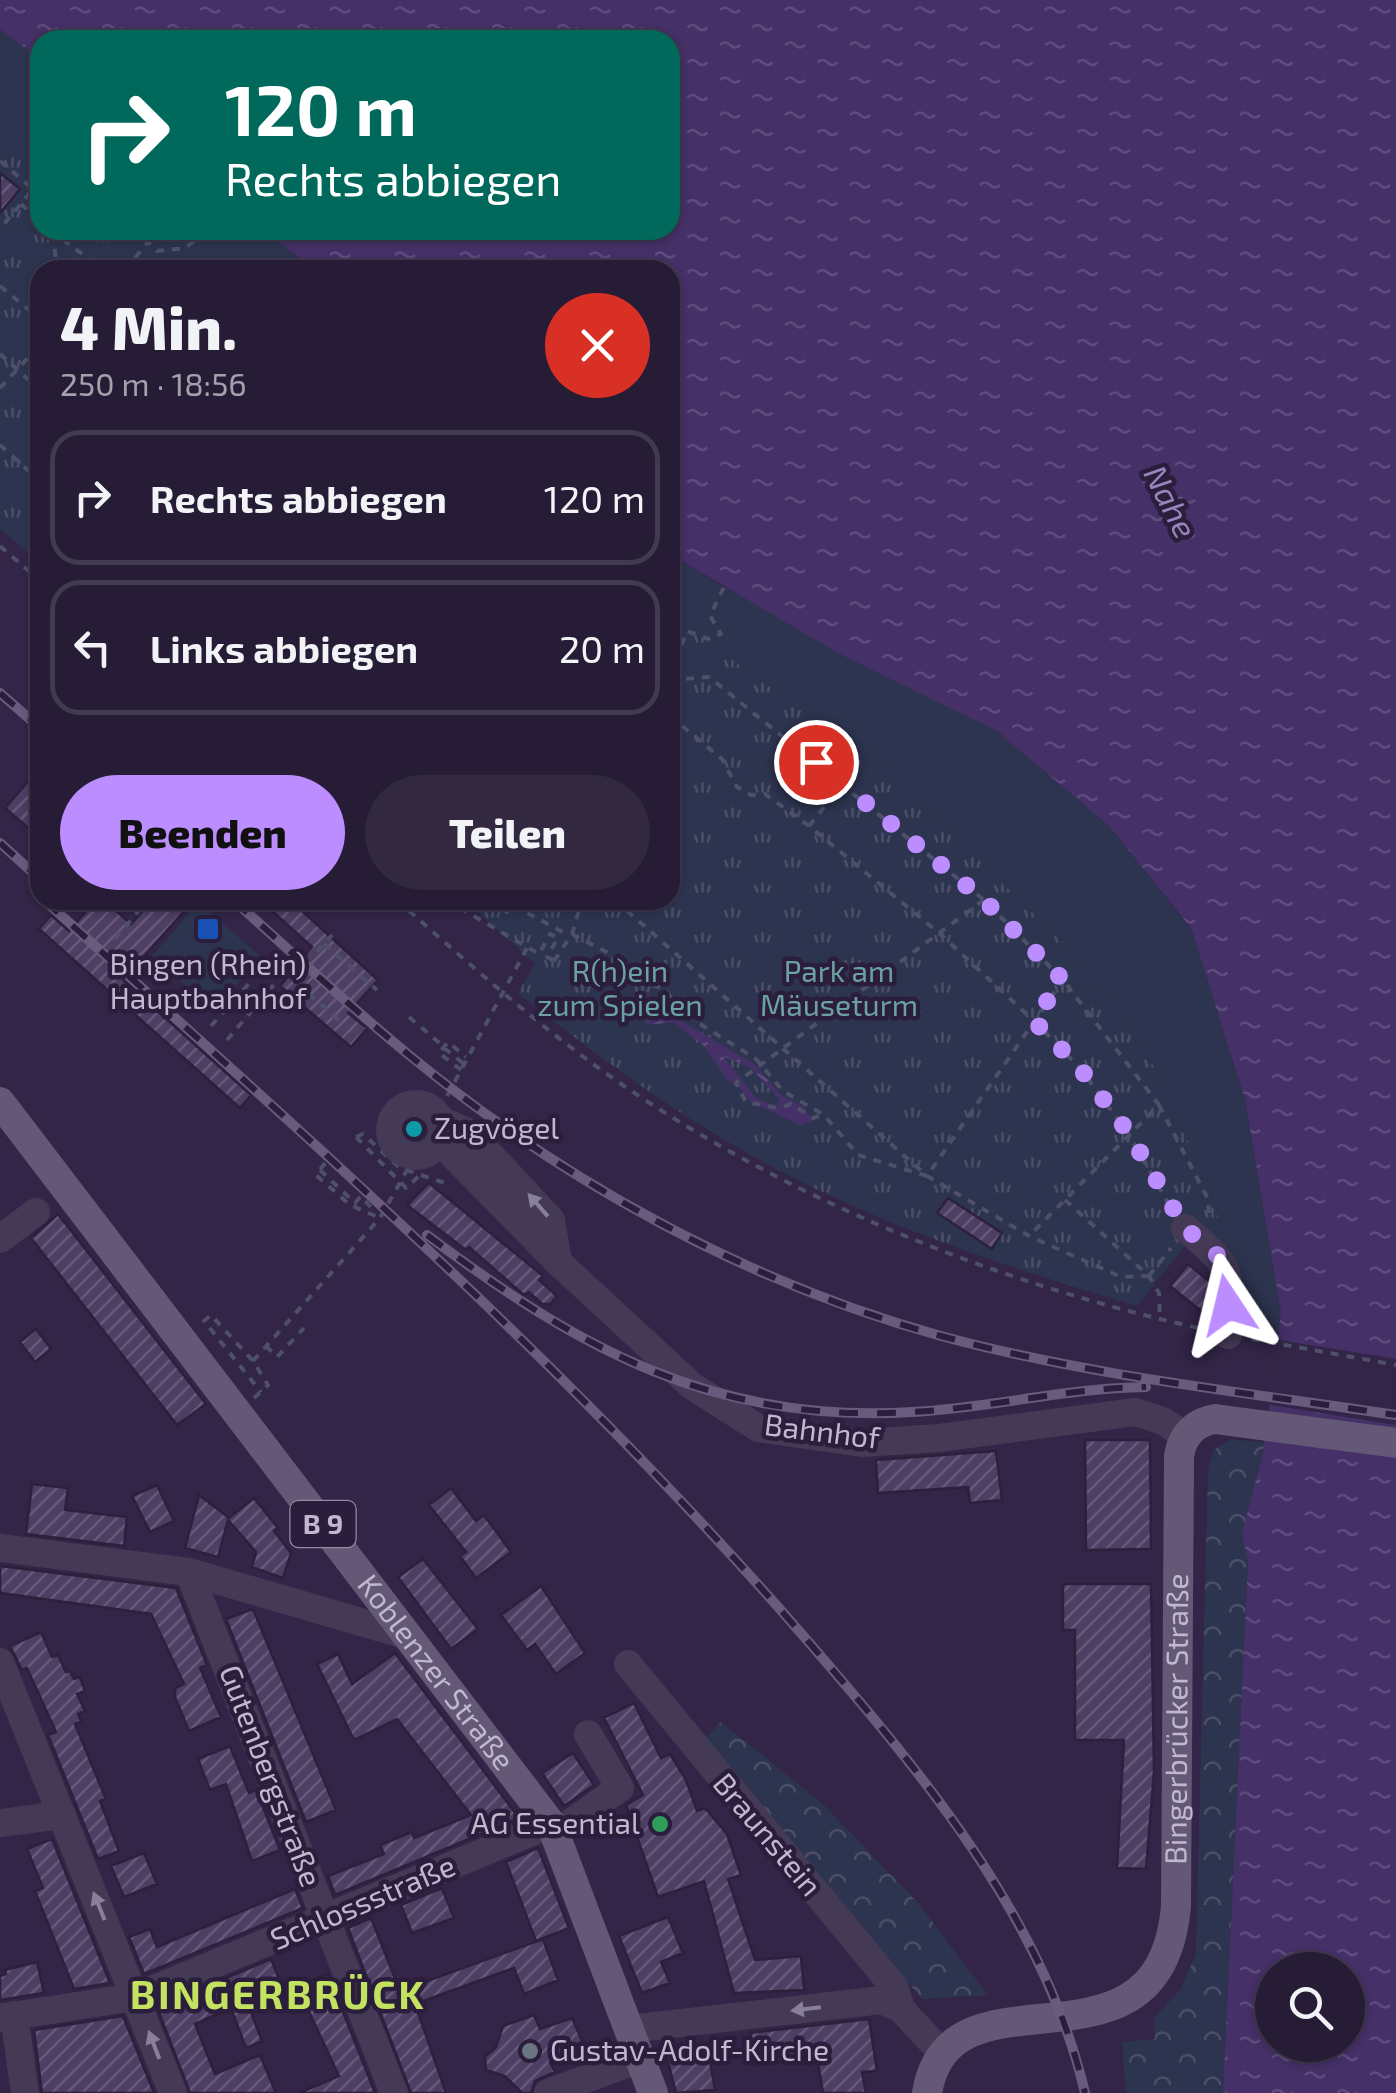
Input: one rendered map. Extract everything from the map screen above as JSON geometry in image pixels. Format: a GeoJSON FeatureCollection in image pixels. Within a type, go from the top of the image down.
{"type":"FeatureCollection","features":[{"type":"Feature","properties":{"kind":"main road","name":"Koblenzer Straße"},"geometry":{"type":"LineString","coordinates":[[0,1102],[553,1828],[652,2093]]}},
{"type":"Feature","properties":{"kind":"main road"},"geometry":{"type":"LineString","coordinates":[[1186,1436],[1208,1420],[1396,1443]]}},
{"type":"Feature","properties":{"kind":"main road","name":"Bingerbrücker Straße"},"geometry":{"type":"LineString","coordinates":[[942,2053],[968,2034],[1118,2010],[1154,1983],[1168,1959],[1174,1930],[1179,1456],[1186,1436]]}},
{"type":"Feature","properties":{"kind":"main road"},"geometry":{"type":"LineString","coordinates":[[927,2093],[942,2053]]}},
{"type":"Feature","properties":{"kind":"street","name":"Bahnhof"},"geometry":{"type":"LineString","coordinates":[[437,1125],[558,1262],[692,1386],[758,1428],[862,1443],[939,1438],[1135,1412],[1157,1418],[1186,1436]]}},
{"type":"Feature","properties":{"kind":"street"},"geometry":{"type":"LineString","coordinates":[[0,1239],[36,1212]]}},
{"type":"Feature","properties":{"kind":"street"},"geometry":{"type":"LineString","coordinates":[[1185,1228],[1223,1260],[1228,1276],[1228,1335]]}},
{"type":"Feature","properties":{"kind":"street"},"geometry":{"type":"LineString","coordinates":[[0,1548],[189,1572],[409,1636]]}},
{"type":"Feature","properties":{"kind":"street","name":"Gutenbergstraße"},"geometry":{"type":"LineString","coordinates":[[189,1572],[394,2093]]}},
{"type":"Feature","properties":{"kind":"street"},"geometry":{"type":"LineString","coordinates":[[0,1662],[173,2093]]}},
{"type":"Feature","properties":{"kind":"street","name":"Braunstein"},"geometry":{"type":"LineString","coordinates":[[628,1664],[895,1988],[902,2009],[942,2053]]}},
{"type":"Feature","properties":{"kind":"street","name":"Schlossstraße"},"geometry":{"type":"LineString","coordinates":[[7,2016],[135,1997],[553,1828],[620,1788],[588,1734]]}},
{"type":"Feature","properties":{"kind":"street"},"geometry":{"type":"LineString","coordinates":[[0,1823],[62,1815]]}},
{"type":"Feature","properties":{"kind":"street"},"geometry":{"type":"LineString","coordinates":[[630,2030],[882,2000],[902,2009]]}},
{"type":"Feature","properties":{"kind":"street"},"geometry":{"type":"LineString","coordinates":[[7,2016],[26,2093]]}},
{"type":"Feature","properties":{"kind":"street"},"geometry":{"type":"LineString","coordinates":[[548,2093],[640,2058]]}},
{"type":"Feature","properties":{"kind":"path"},"geometry":{"type":"LineString","coordinates":[[0,161],[30,186]]}},
{"type":"Feature","properties":{"kind":"path"},"geometry":{"type":"LineString","coordinates":[[0,229],[30,193]]}},
{"type":"Feature","properties":{"kind":"path"},"geometry":{"type":"LineString","coordinates":[[21,204],[30,212]]}},
{"type":"Feature","properties":{"kind":"path"},"geometry":{"type":"LineString","coordinates":[[63,240],[90,260]]}},
{"type":"Feature","properties":{"kind":"path"},"geometry":{"type":"LineString","coordinates":[[133,260],[148,242],[157,251],[185,248],[196,240]]}},
{"type":"Feature","properties":{"kind":"path"},"geometry":{"type":"LineString","coordinates":[[0,286],[30,311]]}},
{"type":"Feature","properties":{"kind":"path"},"geometry":{"type":"LineString","coordinates":[[0,354],[30,381]]}},
{"type":"Feature","properties":{"kind":"path"},"geometry":{"type":"LineString","coordinates":[[0,388],[30,355]]}},
{"type":"Feature","properties":{"kind":"path"},"geometry":{"type":"LineString","coordinates":[[0,445],[30,472]]}},
{"type":"Feature","properties":{"kind":"path"},"geometry":{"type":"LineString","coordinates":[[0,546],[30,572]]}},
{"type":"Feature","properties":{"kind":"path"},"geometry":{"type":"LineString","coordinates":[[680,650],[687,631],[708,638],[721,634],[710,616],[724,587]]}},
{"type":"Feature","properties":{"kind":"path"},"geometry":{"type":"LineString","coordinates":[[680,677],[710,677],[843,782],[984,900],[1063,980],[1159,1105],[1212,1214],[1185,1228],[1149,1276]]}},
{"type":"Feature","properties":{"kind":"path"},"geometry":{"type":"LineString","coordinates":[[680,724],[722,759],[736,787],[751,795],[766,794],[809,826],[940,932],[1033,1020],[1080,1068],[1128,1132],[1185,1228]]}},
{"type":"Feature","properties":{"kind":"path"},"geometry":{"type":"LineString","coordinates":[[809,826],[843,782]]}},
{"type":"Feature","properties":{"kind":"path"},"geometry":{"type":"LineString","coordinates":[[927,1176],[858,1154],[824,1115],[813,1118],[791,1104],[779,1108],[746,1102],[736,1083],[984,900]]}},
{"type":"Feature","properties":{"kind":"path"},"geometry":{"type":"LineString","coordinates":[[115,939],[140,910]]}},
{"type":"Feature","properties":{"kind":"path"},"geometry":{"type":"LineString","coordinates":[[410,910],[570,1047],[645,1100],[734,1153],[836,1206],[971,1262],[1160,1320],[1228,1335]]}},
{"type":"Feature","properties":{"kind":"path"},"geometry":{"type":"LineString","coordinates":[[463,910],[540,954],[550,934],[558,938],[548,957],[554,960],[578,910]]}},
{"type":"Feature","properties":{"kind":"path"},"geometry":{"type":"LineString","coordinates":[[521,910],[616,957],[645,983],[665,988],[681,1012],[759,1065],[783,1091],[805,1101],[819,1116]]}},
{"type":"Feature","properties":{"kind":"path"},"geometry":{"type":"LineString","coordinates":[[627,910],[927,1176],[1029,1236],[1121,1277],[1149,1276]]}},
{"type":"Feature","properties":{"kind":"path"},"geometry":{"type":"LineString","coordinates":[[317,952],[332,935]]}},
{"type":"Feature","properties":{"kind":"path"},"geometry":{"type":"LineString","coordinates":[[324,944],[378,990]]}},
{"type":"Feature","properties":{"kind":"path"},"geometry":{"type":"LineString","coordinates":[[253,1361],[380,1218],[437,1125],[462,1067],[527,948]]}},
{"type":"Feature","properties":{"kind":"path"},"geometry":{"type":"LineString","coordinates":[[211,1026],[279,950]]}},
{"type":"Feature","properties":{"kind":"path"},"geometry":{"type":"LineString","coordinates":[[227,1040],[294,962]]}},
{"type":"Feature","properties":{"kind":"path"},"geometry":{"type":"LineString","coordinates":[[284,972],[344,1025]]}},
{"type":"Feature","properties":{"kind":"path"},"geometry":{"type":"LineString","coordinates":[[927,1176],[1063,980]]}},
{"type":"Feature","properties":{"kind":"path"},"geometry":{"type":"LineString","coordinates":[[408,1017],[462,1067]]}},
{"type":"Feature","properties":{"kind":"path"},"geometry":{"type":"LineString","coordinates":[[437,1056],[449,1040]]}},
{"type":"Feature","properties":{"kind":"path"},"geometry":{"type":"LineString","coordinates":[[462,1067],[439,1053],[448,1042],[467,1058]]}},
{"type":"Feature","properties":{"kind":"path"},"geometry":{"type":"LineString","coordinates":[[1029,1236],[1159,1105]]}},
{"type":"Feature","properties":{"kind":"path"},"geometry":{"type":"LineString","coordinates":[[350,1142],[356,1136],[363,1134],[400,1168],[420,1175],[406,1188],[394,1180],[356,1136]]}},
{"type":"Feature","properties":{"kind":"path"},"geometry":{"type":"LineString","coordinates":[[325,1163],[316,1175],[350,1205],[370,1216],[374,1212]]}},
{"type":"Feature","properties":{"kind":"path"},"geometry":{"type":"LineString","coordinates":[[320,1170],[353,1200],[361,1196],[380,1218]]}},
{"type":"Feature","properties":{"kind":"path"},"geometry":{"type":"LineString","coordinates":[[1064,1199],[1149,1276],[1159,1293],[1160,1320]]}},
{"type":"Feature","properties":{"kind":"path"},"geometry":{"type":"LineString","coordinates":[[211,1316],[253,1361],[268,1385],[261,1392],[204,1321],[211,1316]]}},
{"type":"Feature","properties":{"kind":"path"},"geometry":{"type":"LineString","coordinates":[[266,1346],[277,1357],[304,1328]]}},
{"type":"Feature","properties":{"kind":"path"},"geometry":{"type":"LineString","coordinates":[[1263,1341],[1396,1365]]}},
{"type":"Feature","properties":{"kind":"green space"},"geometry":{"type":"Polygon","coordinates":[[[0,29],[30,52],[30,140],[0,118],[0,29]]]}},
{"type":"Feature","properties":{"kind":"green space"},"geometry":{"type":"Polygon","coordinates":[[[0,118],[30,140],[30,240],[154,240],[180,260],[30,260],[30,554],[0,529],[0,118]]]}},
{"type":"Feature","properties":{"kind":"green space"},"geometry":{"type":"Polygon","coordinates":[[[154,240],[277,240],[302,260],[180,260],[154,240]]]}},
{"type":"Feature","properties":{"kind":"green space"},"geometry":{"type":"Polygon","coordinates":[[[680,560],[997,731],[1109,826],[1191,929],[1245,1099],[1281,1313],[1279,1331],[1263,1338],[1238,1329],[1235,1281],[1214,1202],[1159,1074],[1076,956],[894,776],[680,622],[680,560]]]}},
{"type":"Feature","properties":{"kind":"green space","name":"Park am Mäuseturm"},"geometry":{"type":"Polygon","coordinates":[[[680,622],[894,776],[1076,956],[1159,1074],[1214,1202],[1235,1281],[1186,1244],[1137,1306],[985,1257],[837,1199],[712,1133],[627,1076],[518,993],[535,964],[476,910],[680,910],[680,622]]]}},
{"type":"Feature","properties":{"kind":"green space"},"geometry":{"type":"Polygon","coordinates":[[[192,910],[208,910],[261,957],[214,1011],[152,956],[192,910]]]}},
{"type":"Feature","properties":{"kind":"green space"},"geometry":{"type":"Polygon","coordinates":[[[1231,1439],[1265,1443],[1243,1534],[1248,1561],[1223,2093],[1126,2093],[1122,2042],[1155,2039],[1154,2018],[1180,1990],[1196,1954],[1208,1469],[1214,1450],[1231,1439]]]}},
{"type":"Feature","properties":{"kind":"green space"},"geometry":{"type":"Polygon","coordinates":[[[721,1722],[823,1804],[918,1903],[988,1995],[922,1999],[705,1739],[721,1722]]]}},
{"type":"Feature","properties":{"kind":"water","name":"Nahe"},"geometry":{"type":"Polygon","coordinates":[[[0,0],[1396,0],[1396,2093],[1223,2093],[1248,1561],[1242,1534],[1263,1453],[1281,1313],[1245,1099],[1191,928],[1109,826],[997,731],[838,653],[680,560],[680,260],[302,260],[277,240],[680,240],[680,30],[30,30],[30,52],[0,29],[0,0]]]}},
{"type":"Feature","properties":{"kind":"water"},"geometry":{"type":"Polygon","coordinates":[[[637,992],[662,1000],[668,1013],[754,1064],[781,1095],[804,1107],[813,1121],[800,1125],[751,1102],[734,1081],[729,1082],[703,1045],[673,1022],[647,1025],[637,992]],[[723,1056],[755,1097],[776,1107],[779,1100],[751,1068],[723,1056]]]}},
{"type":"Feature","properties":{"kind":"pier"},"geometry":{"type":"Polygon","coordinates":[[[1273,1339],[1396,1359],[1396,1425],[1265,1404],[1273,1339]]]}},
{"type":"Feature","properties":{"kind":"building"},"geometry":{"type":"Polygon","coordinates":[[[0,173],[20,189],[0,213],[0,173]]]}},
{"type":"Feature","properties":{"kind":"building"},"geometry":{"type":"Polygon","coordinates":[[[30,779],[30,829],[5,808],[30,779]]]}},
{"type":"Feature","properties":{"kind":"building"},"geometry":{"type":"Polygon","coordinates":[[[87,910],[115,910],[131,924],[144,910],[185,910],[123,980],[251,1095],[240,1108],[39,929],[51,915],[69,931],[87,910]]]}},
{"type":"Feature","properties":{"kind":"building"},"geometry":{"type":"Polygon","coordinates":[[[271,910],[301,910],[378,980],[348,1013],[367,1028],[351,1047],[280,986],[312,947],[271,910]]]}},
{"type":"Feature","properties":{"kind":"building"},"geometry":{"type":"Polygon","coordinates":[[[429,1183],[543,1276],[539,1280],[557,1296],[550,1304],[542,1304],[529,1292],[524,1295],[469,1247],[466,1250],[407,1205],[429,1183]]]}},
{"type":"Feature","properties":{"kind":"building"},"geometry":{"type":"Polygon","coordinates":[[[948,1198],[1002,1233],[992,1249],[937,1213],[948,1198]]]}},
{"type":"Feature","properties":{"kind":"building"},"geometry":{"type":"Polygon","coordinates":[[[58,1214],[206,1404],[177,1425],[31,1238],[58,1214]]]}},
{"type":"Feature","properties":{"kind":"building"},"geometry":{"type":"Polygon","coordinates":[[[1188,1264],[1210,1282],[1211,1306],[1205,1314],[1170,1286],[1188,1264]]]}},
{"type":"Feature","properties":{"kind":"building"},"geometry":{"type":"Polygon","coordinates":[[[36,1329],[51,1349],[35,1362],[20,1342],[36,1329]]]}},
{"type":"Feature","properties":{"kind":"building"},"geometry":{"type":"Polygon","coordinates":[[[1085,1440],[1150,1440],[1151,1549],[1086,1550],[1085,1440]]]}},
{"type":"Feature","properties":{"kind":"building"},"geometry":{"type":"Polygon","coordinates":[[[996,1451],[1002,1500],[970,1503],[968,1487],[878,1493],[876,1460],[996,1451]]]}},
{"type":"Feature","properties":{"kind":"building"},"geometry":{"type":"Polygon","coordinates":[[[32,1484],[68,1488],[65,1510],[127,1517],[124,1546],[26,1534],[32,1484]]]}},
{"type":"Feature","properties":{"kind":"building"},"geometry":{"type":"Polygon","coordinates":[[[157,1485],[174,1521],[150,1532],[132,1496],[157,1485]]]}},
{"type":"Feature","properties":{"kind":"building"},"geometry":{"type":"Polygon","coordinates":[[[451,1488],[476,1521],[484,1515],[511,1552],[476,1578],[460,1556],[466,1552],[429,1505],[451,1488]]]}},
{"type":"Feature","properties":{"kind":"building"},"geometry":{"type":"Polygon","coordinates":[[[199,1495],[229,1518],[254,1498],[278,1528],[274,1531],[291,1553],[283,1578],[252,1567],[256,1552],[228,1520],[218,1557],[185,1548],[199,1495]]]}},
{"type":"Feature","properties":{"kind":"building"},"geometry":{"type":"Polygon","coordinates":[[[423,1559],[478,1629],[451,1649],[398,1577],[423,1559]]]}},
{"type":"Feature","properties":{"kind":"building"},"geometry":{"type":"Polygon","coordinates":[[[0,1566],[176,1588],[207,1665],[200,1668],[221,1717],[189,1731],[175,1697],[175,1688],[184,1684],[151,1614],[0,1593],[0,1566]]]}},
{"type":"Feature","properties":{"kind":"building"},"geometry":{"type":"Polygon","coordinates":[[[1063,1584],[1151,1584],[1154,1772],[1146,1869],[1117,1868],[1124,1740],[1075,1740],[1075,1630],[1063,1630],[1063,1584]]]}},
{"type":"Feature","properties":{"kind":"building"},"geometry":{"type":"Polygon","coordinates":[[[541,1586],[585,1653],[556,1674],[535,1644],[527,1650],[501,1615],[541,1586]]]}},
{"type":"Feature","properties":{"kind":"building"},"geometry":{"type":"Polygon","coordinates":[[[253,1609],[336,1810],[306,1822],[226,1619],[253,1609]]]}},
{"type":"Feature","properties":{"kind":"building"},"geometry":{"type":"Polygon","coordinates":[[[41,1632],[52,1657],[58,1655],[74,1679],[80,1677],[85,1691],[77,1694],[85,1711],[78,1714],[81,1721],[75,1724],[106,1799],[100,1801],[119,1851],[98,1859],[48,1735],[56,1732],[27,1668],[22,1670],[10,1646],[41,1632]]]}},
{"type":"Feature","properties":{"kind":"building"},"geometry":{"type":"Polygon","coordinates":[[[395,1653],[519,1818],[335,1895],[328,1876],[384,1854],[380,1845],[412,1832],[414,1838],[471,1815],[397,1719],[354,1740],[317,1664],[338,1654],[352,1684],[395,1653]]]}},
{"type":"Feature","properties":{"kind":"building"},"geometry":{"type":"Polygon","coordinates":[[[634,1703],[661,1758],[670,1754],[686,1780],[697,1811],[705,1808],[727,1834],[741,1875],[728,1879],[755,1960],[801,1956],[804,1990],[734,1993],[704,1881],[658,1897],[626,1805],[643,1795],[604,1718],[634,1703]]]}},
{"type":"Feature","properties":{"kind":"building"},"geometry":{"type":"Polygon","coordinates":[[[230,1746],[249,1793],[256,1790],[280,1850],[252,1861],[226,1784],[210,1790],[198,1759],[230,1746]]]}},
{"type":"Feature","properties":{"kind":"building"},"geometry":{"type":"Polygon","coordinates":[[[573,1753],[594,1785],[564,1806],[542,1773],[573,1753]]]}},
{"type":"Feature","properties":{"kind":"building"},"geometry":{"type":"Polygon","coordinates":[[[52,1839],[110,1983],[74,1989],[35,1891],[43,1888],[27,1849],[52,1839]]]}},
{"type":"Feature","properties":{"kind":"building"},"geometry":{"type":"Polygon","coordinates":[[[538,1848],[569,1928],[536,1941],[506,1862],[538,1848]]]}},
{"type":"Feature","properties":{"kind":"building"},"geometry":{"type":"Polygon","coordinates":[[[144,1853],[157,1884],[124,1897],[111,1866],[144,1853]]]}},
{"type":"Feature","properties":{"kind":"building"},"geometry":{"type":"Polygon","coordinates":[[[442,1888],[454,1918],[412,1933],[401,1905],[442,1888]]]}},
{"type":"Feature","properties":{"kind":"building"},"geometry":{"type":"Polygon","coordinates":[[[295,1889],[303,1908],[144,1974],[129,1937],[150,1929],[157,1947],[295,1889]]]}},
{"type":"Feature","properties":{"kind":"building"},"geometry":{"type":"Polygon","coordinates":[[[668,1917],[683,1953],[661,1962],[670,1983],[642,1993],[619,1936],[668,1917]]]}},
{"type":"Feature","properties":{"kind":"building"},"geometry":{"type":"Polygon","coordinates":[[[371,1918],[400,1991],[543,1939],[558,1980],[524,1994],[514,1968],[415,2004],[446,2093],[411,2093],[348,1928],[371,1918]]]}},
{"type":"Feature","properties":{"kind":"building"},"geometry":{"type":"Polygon","coordinates":[[[271,1959],[281,1984],[246,1999],[262,2041],[246,2048],[231,2008],[195,2024],[215,2074],[260,2055],[276,2093],[190,2093],[157,2007],[271,1959]]]}},
{"type":"Feature","properties":{"kind":"building"},"geometry":{"type":"Polygon","coordinates":[[[37,1962],[44,1993],[0,2000],[0,1976],[6,1974],[5,1970],[37,1962]]]}},
{"type":"Feature","properties":{"kind":"building"},"geometry":{"type":"Polygon","coordinates":[[[328,1974],[375,2093],[299,2093],[339,2076],[297,1986],[328,1974]]]}},
{"type":"Feature","properties":{"kind":"building","name":"Gustav-Adolf-Kirche"},"geometry":{"type":"Polygon","coordinates":[[[534,2015],[540,2029],[572,2018],[583,2043],[550,2062],[555,2072],[535,2081],[531,2093],[522,2093],[505,2076],[486,2070],[485,2057],[496,2047],[503,2026],[534,2015]]]}},
{"type":"Feature","properties":{"kind":"building"},"geometry":{"type":"Polygon","coordinates":[[[123,2016],[154,2093],[42,2093],[34,2030],[123,2016]]]}},
{"type":"Feature","properties":{"kind":"building"},"geometry":{"type":"Polygon","coordinates":[[[869,2019],[877,2071],[862,2072],[866,2093],[823,2093],[817,2057],[755,2065],[750,2033],[869,2019]]]}},
{"type":"Feature","properties":{"kind":"building"},"geometry":{"type":"Polygon","coordinates":[[[703,2044],[708,2050],[715,2090],[676,2093],[666,2054],[703,2044]]]}},
{"type":"Feature","properties":{"kind":"railway"},"geometry":{"type":"LineString","coordinates":[[0,693],[30,719]]}},
{"type":"Feature","properties":{"kind":"railway"},"geometry":{"type":"LineString","coordinates":[[0,843],[30,870]]}},
{"type":"Feature","properties":{"kind":"railway"},"geometry":{"type":"LineString","coordinates":[[55,910],[339,1167],[532,1350],[626,1444],[806,1639],[934,1795],[1009,1907],[1066,2028],[1085,2093]]}},
{"type":"Feature","properties":{"kind":"railway"},"geometry":{"type":"LineString","coordinates":[[244,910],[387,1036],[530,1145],[661,1223],[798,1288],[941,1336],[1053,1362],[1396,1415]]}},
{"type":"Feature","properties":{"kind":"railway"},"geometry":{"type":"LineString","coordinates":[[427,1235],[483,1276],[595,1344],[653,1371],[712,1391],[774,1405],[841,1413],[912,1412],[1146,1387]]}},
{"type":"Feature","properties":{"kind":"place","name":"Bingen (Rhein) Hauptbahnhof"},"geometry":{"type":"Point","coordinates":[208,929]}},
{"type":"Feature","properties":{"kind":"place","name":"Zugvögel"},"geometry":{"type":"Point","coordinates":[414,1129]}},
{"type":"Feature","properties":{"kind":"place","name":"AG Essential"},"geometry":{"type":"Point","coordinates":[660,1824]}},
{"type":"Feature","properties":{"kind":"place","name":"Gustav-Adolf-Kirche"},"geometry":{"type":"Point","coordinates":[530,2051]}},
{"type":"Feature","properties":{"kind":"district","name":"BINGERBRÜCK"},"geometry":{"type":"Point","coordinates":[278,1995]}},
{"type":"Feature","properties":{"kind":"route"},"geometry":{"type":"LineString","coordinates":[[816,762],[984,900],[1063,980],[1033,1020],[1080,1068],[1128,1132],[1185,1228],[1223,1260],[1228,1276],[1228,1305]]}},
{"type":"Feature","properties":{"kind":"park label","name":"R(h)ein zum Spielen"},"geometry":{"type":"Point","coordinates":[620,989]}}]}
